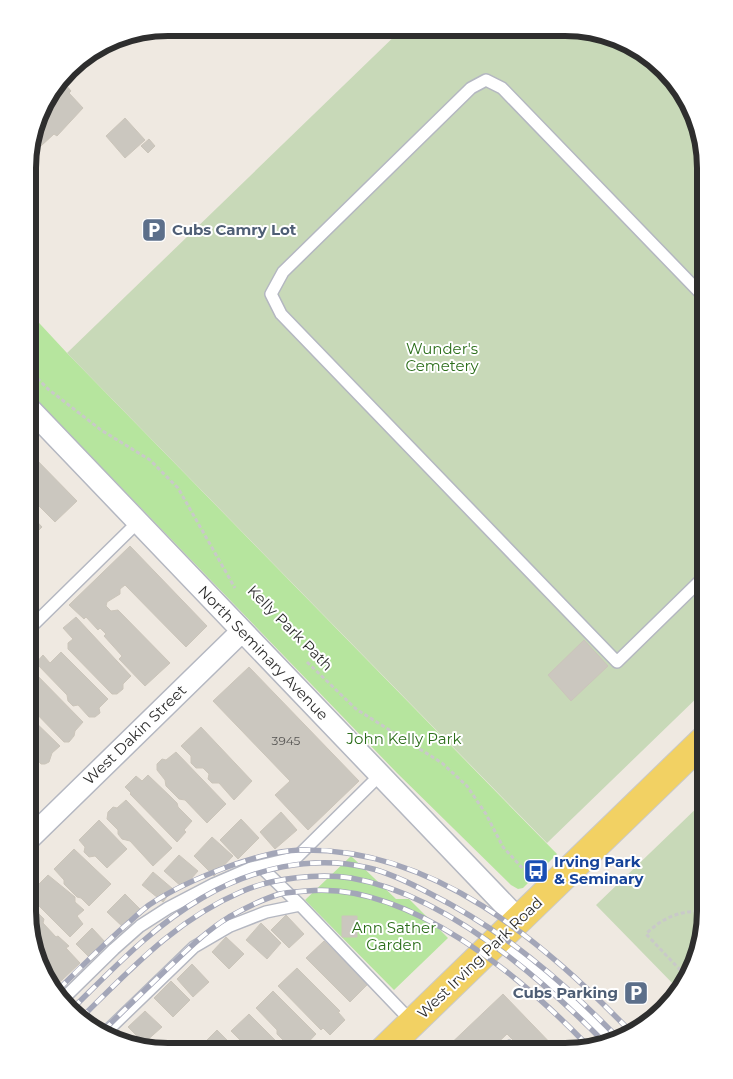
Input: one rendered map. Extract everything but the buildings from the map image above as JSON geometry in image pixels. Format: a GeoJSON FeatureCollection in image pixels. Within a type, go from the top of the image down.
{"type":"FeatureCollection","features":[{"type":"Feature","properties":{"kind":"main road","name":"West Irving Park Road"},"geometry":{"type":"LineString","coordinates":[[392,1043],[696,748]]}},
{"type":"Feature","properties":{"kind":"street","name":"North Seminary Avenue"},"geometry":{"type":"LineString","coordinates":[[36,415],[519,920]]}},
{"type":"Feature","properties":{"kind":"street","name":"West Dakin Street"},"geometry":{"type":"LineString","coordinates":[[36,832],[242,631]]}},
{"type":"Feature","properties":{"kind":"lane"},"geometry":{"type":"LineString","coordinates":[[696,584],[617,662],[281,314],[271,294],[283,272],[471,88],[486,80],[502,88],[697,289]]}},
{"type":"Feature","properties":{"kind":"lane"},"geometry":{"type":"LineString","coordinates":[[36,622],[138,522]]}},
{"type":"Feature","properties":{"kind":"lane"},"geometry":{"type":"LineString","coordinates":[[67,995],[140,926],[168,908],[214,884],[260,866],[297,857],[380,775]]}},
{"type":"Feature","properties":{"kind":"lane"},"geometry":{"type":"LineString","coordinates":[[260,866],[413,1023]]}},
{"type":"Feature","properties":{"kind":"lane"},"geometry":{"type":"LineString","coordinates":[[109,1029],[194,947],[230,926],[266,912],[300,905]]}},
{"type":"Feature","properties":{"kind":"lane"},"geometry":{"type":"LineString","coordinates":[[497,940],[527,962],[579,1007],[606,1036]]}},
{"type":"Feature","properties":{"kind":"path","name":"Kelly Park Path"},"geometry":{"type":"LineString","coordinates":[[36,377],[48,389],[101,430],[150,460],[178,488],[238,593]]}},
{"type":"Feature","properties":{"kind":"path","name":"Kelly Park Path"},"geometry":{"type":"LineString","coordinates":[[306,661],[356,709],[442,763],[467,786],[486,814],[503,847],[525,871]]}},
{"type":"Feature","properties":{"kind":"path"},"geometry":{"type":"LineString","coordinates":[[682,971],[646,934],[656,924],[672,915],[696,911]]}},
{"type":"Feature","properties":{"kind":"path"},"geometry":{"type":"LineString","coordinates":[[509,1039],[510,1043]]}},
{"type":"Feature","properties":{"kind":"green space","name":"Wunder's Cemetery"},"geometry":{"type":"Polygon","coordinates":[[[394,36],[582,37],[615,46],[631,54],[658,75],[679,102],[687,118],[696,151],[696,698],[547,843],[67,353],[394,36]]]}},
{"type":"Feature","properties":{"kind":"green space","name":"John Kelly Park"},"geometry":{"type":"Polygon","coordinates":[[[36,320],[557,854],[523,888],[518,889],[511,885],[397,773],[36,399],[36,320]]]}},
{"type":"Feature","properties":{"kind":"green space"},"geometry":{"type":"Polygon","coordinates":[[[696,809],[696,919],[694,936],[690,953],[674,985],[596,905],[696,809]]]}},
{"type":"Feature","properties":{"kind":"green space","name":"Ann Sather Garden"},"geometry":{"type":"Polygon","coordinates":[[[351,856],[396,899],[409,899],[448,938],[394,990],[305,900],[351,856]]]}},
{"type":"Feature","properties":{"kind":"railway"},"geometry":{"type":"LineString","coordinates":[[61,987],[149,905],[187,884],[236,864],[281,852],[300,850],[349,853],[396,865],[440,883],[483,906],[523,934],[561,965],[626,1027]]}},
{"type":"Feature","properties":{"kind":"railway"},"geometry":{"type":"LineString","coordinates":[[76,1005],[118,964],[166,922],[184,909],[221,888],[261,872],[283,867],[304,864],[347,864],[369,868],[400,879],[456,907],[482,923],[554,977],[613,1033]]}},
{"type":"Feature","properties":{"kind":"railway"},"geometry":{"type":"LineString","coordinates":[[86,1013],[155,947],[196,916],[243,891],[255,887],[282,880],[325,876],[351,878],[386,887],[421,901],[456,920],[521,966],[552,992],[600,1038]]}},
{"type":"Feature","properties":{"kind":"railway"},"geometry":{"type":"LineString","coordinates":[[107,1027],[212,928],[229,917],[267,898],[280,894],[307,891],[345,892],[384,901],[423,918],[461,939],[531,992],[584,1042]]}},
{"type":"Feature","properties":{"kind":"place","name":"Cubs Camry Lot"},"geometry":{"type":"Point","coordinates":[154,230]}},
{"type":"Feature","properties":{"kind":"place","name":"Irving Park & Seminary"},"geometry":{"type":"Point","coordinates":[536,871]}},
{"type":"Feature","properties":{"kind":"place","name":"Cubs Parking"},"geometry":{"type":"Point","coordinates":[636,993]}}]}
